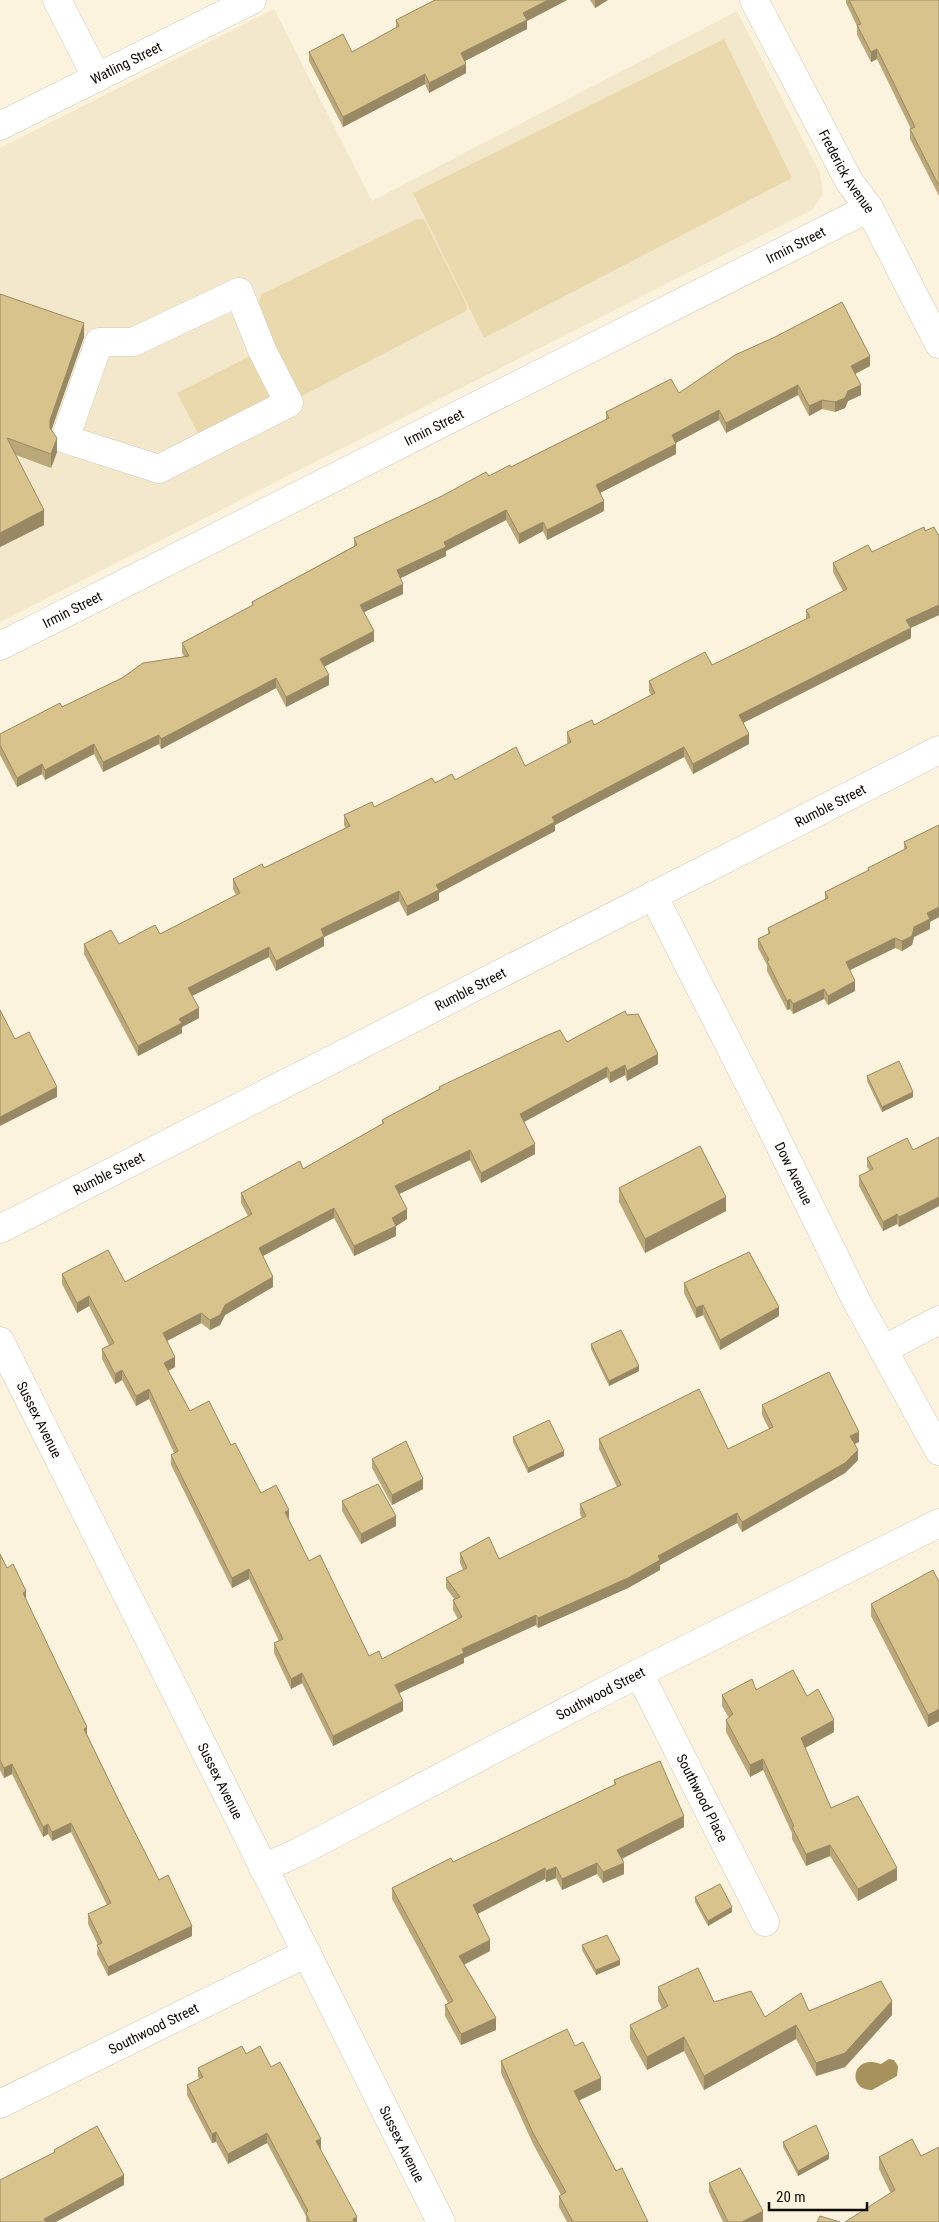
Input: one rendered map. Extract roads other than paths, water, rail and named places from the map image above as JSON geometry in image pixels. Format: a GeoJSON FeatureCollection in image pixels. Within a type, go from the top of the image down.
{"type":"FeatureCollection","features":[{"type":"Feature","properties":{"kind":"street"},"geometry":{"type":"LineString","coordinates":[[57,0],[97,78]]}},
{"type":"Feature","properties":{"kind":"street","name":"Watling Street"},"geometry":{"type":"LineString","coordinates":[[0,126],[252,0]]}},
{"type":"Feature","properties":{"kind":"street","name":"Frederick Avenue"},"geometry":{"type":"LineString","coordinates":[[754,0],[849,181],[869,208],[939,344]]}},
{"type":"Feature","properties":{"kind":"street","name":"Irmin Street"},"geometry":{"type":"LineString","coordinates":[[0,646],[869,208]]}},
{"type":"Feature","properties":{"kind":"street"},"geometry":{"type":"LineString","coordinates":[[238,292],[262,350],[289,402],[159,469],[65,439],[99,342],[133,342],[238,292]]}},
{"type":"Feature","properties":{"kind":"street","name":"Rumble Street"},"geometry":{"type":"LineString","coordinates":[[0,1229],[939,750]]}},
{"type":"Feature","properties":{"kind":"street","name":"Dow Avenue"},"geometry":{"type":"LineString","coordinates":[[653,896],[768,1120],[856,1300],[939,1451]]}},
{"type":"Feature","properties":{"kind":"street"},"geometry":{"type":"LineString","coordinates":[[883,1350],[939,1320]]}},
{"type":"Feature","properties":{"kind":"street","name":"Sussex Avenue"},"geometry":{"type":"LineString","coordinates":[[0,1341],[441,2222]]}},
{"type":"Feature","properties":{"kind":"street","name":"Southwood Street"},"geometry":{"type":"LineString","coordinates":[[263,1868],[299,1852],[639,1673],[939,1523]]}},
{"type":"Feature","properties":{"kind":"street","name":"Southwood Place"},"geometry":{"type":"LineString","coordinates":[[639,1673],[765,1922]]}},
{"type":"Feature","properties":{"kind":"street","name":"Southwood Street"},"geometry":{"type":"LineString","coordinates":[[0,2104],[307,1953]]}}]}
